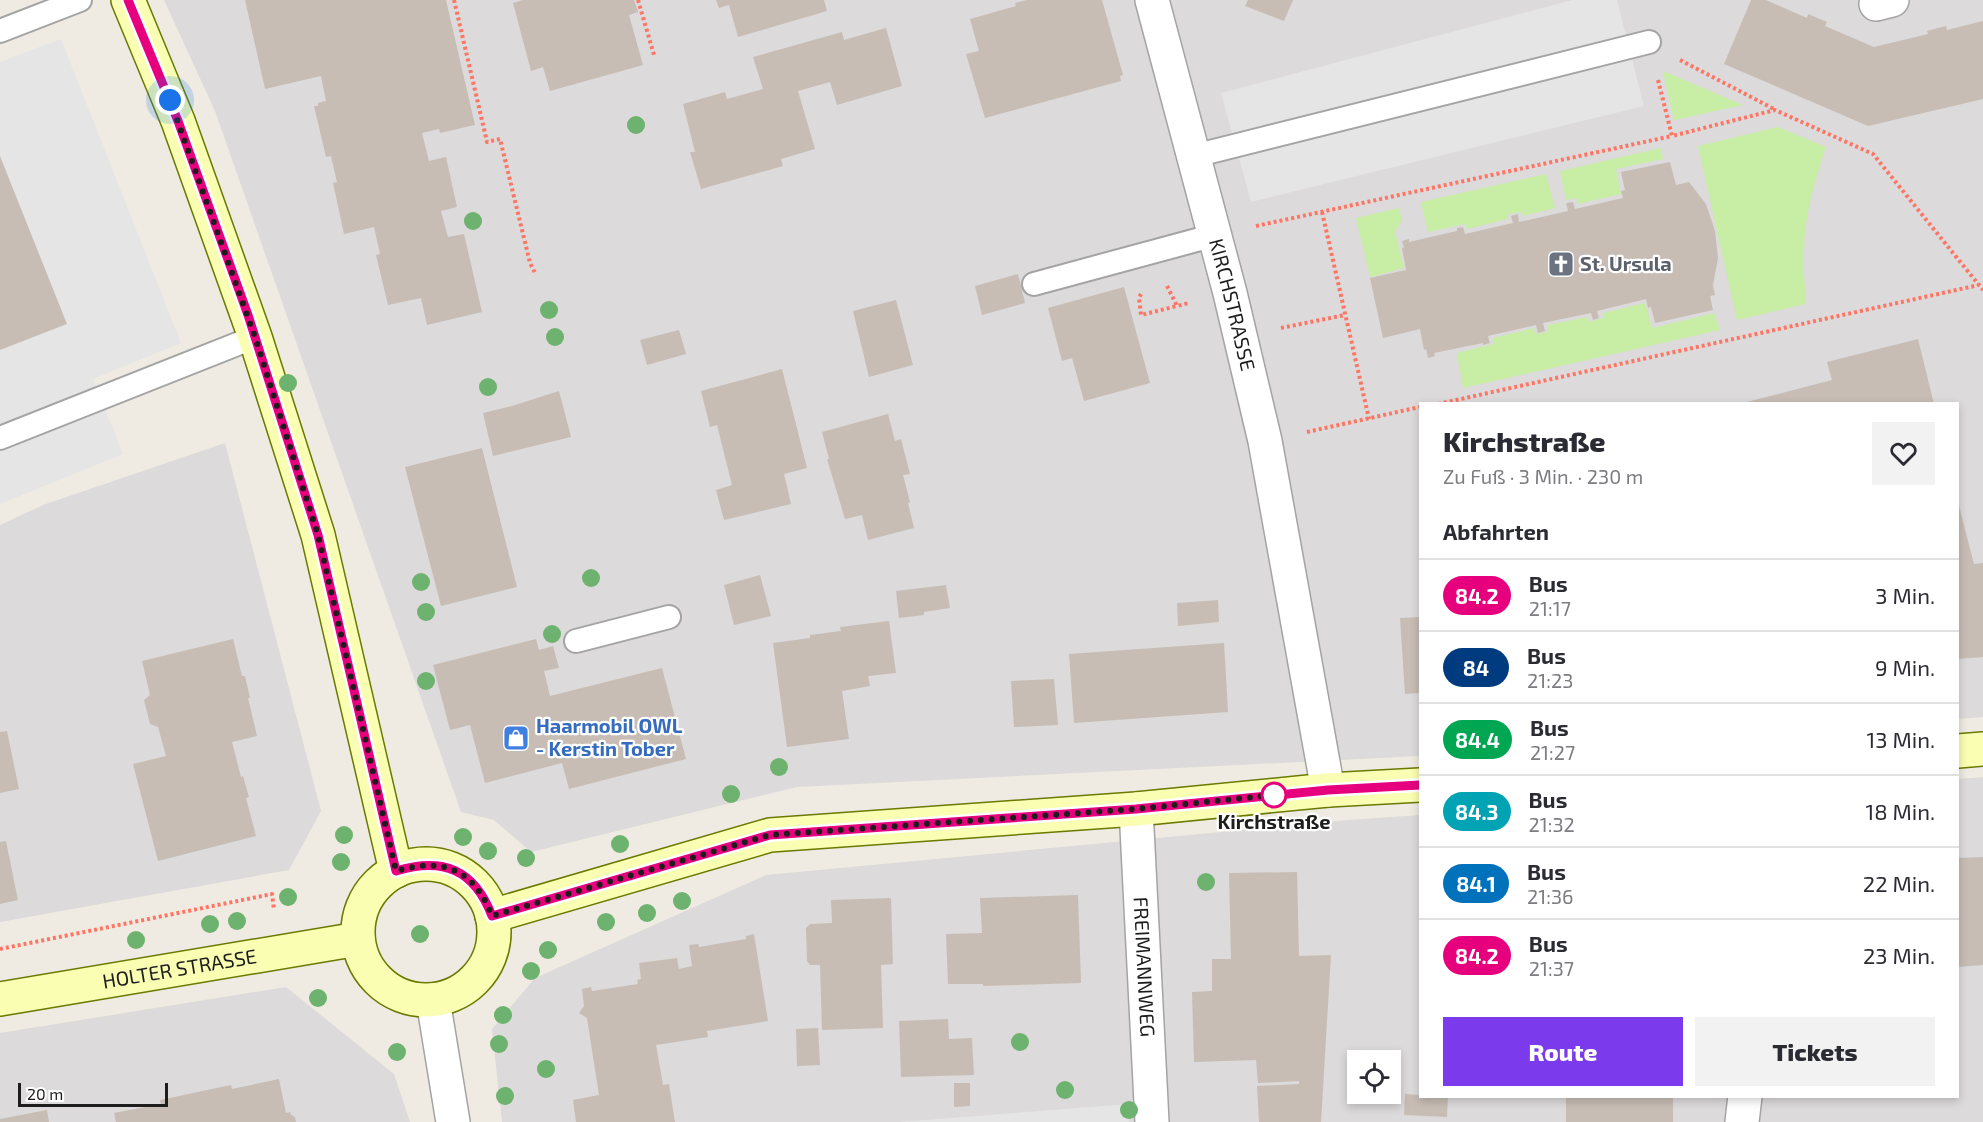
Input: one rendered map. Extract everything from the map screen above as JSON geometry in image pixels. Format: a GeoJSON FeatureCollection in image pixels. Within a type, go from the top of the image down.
{"type":"FeatureCollection","features":[{"type":"Feature","properties":{"kind":"street"},"geometry":{"type":"LineString","coordinates":[[128,0],[178,121],[255,337],[318,535],[396,871]]}},
{"type":"Feature","properties":{"kind":"street","name":"KIRCHSTRASSE"},"geometry":{"type":"LineString","coordinates":[[1152,0],[1230,292],[1265,441],[1328,790]]}},
{"type":"Feature","properties":{"kind":"street"},"geometry":{"type":"LineString","coordinates":[[1959,751],[1983,749]]}},
{"type":"Feature","properties":{"kind":"street"},"geometry":{"type":"LineString","coordinates":[[492,916],[770,835],[1136,809],[1328,790],[1419,785]]}},
{"type":"Feature","properties":{"kind":"street","name":"FREIMANNWEG"},"geometry":{"type":"LineString","coordinates":[[1136,809],[1152,1122]]}},
{"type":"Feature","properties":{"kind":"street"},"geometry":{"type":"LineString","coordinates":[[435,864],[455,870],[472,882],[485,898],[492,916],[494,939],[487,962],[474,980],[455,994],[433,1000],[411,999],[390,990],[373,976],[362,956],[358,939],[359,915],[367,897],[380,882],[396,871],[415,865],[435,864]]}},
{"type":"Feature","properties":{"kind":"street","name":"HOLTER STRASSE"},"geometry":{"type":"LineString","coordinates":[[0,999],[358,939]]}},
{"type":"Feature","properties":{"kind":"street"},"geometry":{"type":"LineString","coordinates":[[433,1000],[453,1122]]}},
{"type":"Feature","properties":{"kind":"street"},"geometry":{"type":"LineString","coordinates":[[1742,1122],[1745,1098]]}},
{"type":"Feature","properties":{"kind":"lane"},"geometry":{"type":"LineString","coordinates":[[0,32],[80,0]]}},
{"type":"Feature","properties":{"kind":"lane"},"geometry":{"type":"LineString","coordinates":[[1194,156],[1649,42]]}},
{"type":"Feature","properties":{"kind":"lane"},"geometry":{"type":"LineString","coordinates":[[1034,284],[1215,235]]}},
{"type":"Feature","properties":{"kind":"lane"},"geometry":{"type":"LineString","coordinates":[[0,438],[255,337]]}},
{"type":"Feature","properties":{"kind":"lane"},"geometry":{"type":"LineString","coordinates":[[576,640],[669,617]]}},
{"type":"Feature","properties":{"kind":"path"},"geometry":{"type":"LineString","coordinates":[[454,0],[487,142],[500,139],[530,262],[535,273]]}},
{"type":"Feature","properties":{"kind":"path"},"geometry":{"type":"LineString","coordinates":[[638,0],[654,55]]}},
{"type":"Feature","properties":{"kind":"path"},"geometry":{"type":"LineString","coordinates":[[1649,42],[1672,136]]}},
{"type":"Feature","properties":{"kind":"path"},"geometry":{"type":"LineString","coordinates":[[1692,66],[1775,110],[1873,154],[1983,290]]}},
{"type":"Feature","properties":{"kind":"path"},"geometry":{"type":"LineString","coordinates":[[1215,235],[1672,136],[1775,110]]}},
{"type":"Feature","properties":{"kind":"path"},"geometry":{"type":"LineString","coordinates":[[1322,212],[1369,418]]}},
{"type":"Feature","properties":{"kind":"path"},"geometry":{"type":"LineString","coordinates":[[1156,283],[1167,286],[1177,306]]}},
{"type":"Feature","properties":{"kind":"path"},"geometry":{"type":"LineString","coordinates":[[1447,402],[1979,285]]}},
{"type":"Feature","properties":{"kind":"path"},"geometry":{"type":"LineString","coordinates":[[1144,288],[1139,298],[1142,315],[1230,292]]}},
{"type":"Feature","properties":{"kind":"path"},"geometry":{"type":"LineString","coordinates":[[1240,337],[1345,315]]}},
{"type":"Feature","properties":{"kind":"path"},"geometry":{"type":"LineString","coordinates":[[1265,441],[1419,407]]}},
{"type":"Feature","properties":{"kind":"path"},"geometry":{"type":"LineString","coordinates":[[0,949],[272,894],[280,953]]}},
{"type":"Feature","properties":{"kind":"shaded area"},"geometry":{"type":"Polygon","coordinates":[[[164,0],[1983,0],[1983,717],[1959,719],[1959,402],[1419,402],[1419,756],[797,787],[531,852],[494,820],[461,812],[215,111],[164,0]]]}},
{"type":"Feature","properties":{"kind":"shaded area"},"geometry":{"type":"Polygon","coordinates":[[[1572,0],[1617,0],[1644,106],[1251,202],[1221,93],[1572,0]]]}},
{"type":"Feature","properties":{"kind":"shaded area"},"geometry":{"type":"Polygon","coordinates":[[[61,39],[181,343],[93,379],[123,454],[0,504],[0,350],[67,324],[0,156],[0,62],[61,39]]]}},
{"type":"Feature","properties":{"kind":"shaded area"},"geometry":{"type":"Polygon","coordinates":[[[225,443],[321,811],[289,870],[0,922],[0,525],[43,505],[225,443]]]}},
{"type":"Feature","properties":{"kind":"shaded area"},"geometry":{"type":"Polygon","coordinates":[[[1983,777],[1983,1122],[502,1122],[492,1029],[535,978],[766,875],[1419,815],[1419,1098],[1959,1098],[1959,779],[1983,777]]]}},
{"type":"Feature","properties":{"kind":"shaded area"},"geometry":{"type":"Polygon","coordinates":[[[286,987],[394,1074],[410,1122],[0,1122],[0,1033],[286,987]]]}},
{"type":"Feature","properties":{"kind":"shaded area"},"geometry":{"type":"Polygon","coordinates":[[[1129,1104],[1129,1122],[899,1122],[1129,1104]]]}},
{"type":"Feature","properties":{"kind":"green space"},"geometry":{"type":"Polygon","coordinates":[[[1663,71],[1743,105],[1674,120],[1663,71]]]}},
{"type":"Feature","properties":{"kind":"green space"},"geometry":{"type":"Polygon","coordinates":[[[1778,127],[1826,147],[1814,186],[1804,239],[1806,304],[1737,320],[1698,146],[1778,127]]]}},
{"type":"Feature","properties":{"kind":"green space"},"geometry":{"type":"Polygon","coordinates":[[[1661,148],[1663,159],[1616,169],[1621,194],[1578,204],[1577,198],[1566,200],[1560,171],[1661,148]]]}},
{"type":"Feature","properties":{"kind":"green space"},"geometry":{"type":"Polygon","coordinates":[[[1546,174],[1555,208],[1523,216],[1522,212],[1508,214],[1508,219],[1467,229],[1465,224],[1428,232],[1421,202],[1546,174]]]}},
{"type":"Feature","properties":{"kind":"green space"},"geometry":{"type":"Polygon","coordinates":[[[1399,208],[1402,220],[1395,232],[1404,268],[1370,277],[1356,218],[1399,208]]]}},
{"type":"Feature","properties":{"kind":"green space"},"geometry":{"type":"Polygon","coordinates":[[[1645,303],[1652,328],[1714,313],[1720,330],[1463,388],[1457,353],[1493,344],[1493,338],[1534,328],[1535,334],[1548,332],[1548,325],[1587,317],[1590,322],[1603,318],[1603,313],[1645,303]]]}},
{"type":"Feature","properties":{"kind":"building"},"geometry":{"type":"Polygon","coordinates":[[[245,0],[446,0],[475,125],[440,133],[439,129],[422,133],[429,161],[446,157],[457,207],[441,211],[448,237],[464,234],[482,312],[427,325],[421,298],[388,305],[376,255],[380,254],[374,227],[344,234],[333,183],[337,182],[331,156],[326,157],[314,106],[326,101],[321,76],[265,89],[245,0]]]}},
{"type":"Feature","properties":{"kind":"building"},"geometry":{"type":"Polygon","coordinates":[[[523,0],[634,0],[638,12],[629,15],[643,65],[550,91],[543,67],[531,71],[513,3],[523,0]]]}},
{"type":"Feature","properties":{"kind":"building"},"geometry":{"type":"Polygon","coordinates":[[[716,0],[824,0],[827,11],[738,37],[729,5],[719,8],[716,0]]]}},
{"type":"Feature","properties":{"kind":"building"},"geometry":{"type":"Polygon","coordinates":[[[1027,0],[1102,0],[1123,75],[1120,76],[1121,81],[985,118],[966,54],[979,51],[970,19],[1016,6],[1015,3],[1027,0]]]}},
{"type":"Feature","properties":{"kind":"building"},"geometry":{"type":"Polygon","coordinates":[[[1248,0],[1293,0],[1284,21],[1245,6],[1248,0]]]}},
{"type":"Feature","properties":{"kind":"building"},"geometry":{"type":"Polygon","coordinates":[[[1751,0],[1766,0],[1807,18],[1808,14],[1827,22],[1825,26],[1874,47],[1928,34],[1927,31],[1946,26],[1947,30],[1983,21],[1983,99],[1868,126],[1724,64],[1751,0]]]}},
{"type":"Feature","properties":{"kind":"building"},"geometry":{"type":"Polygon","coordinates":[[[886,28],[902,86],[837,105],[830,82],[798,91],[815,149],[781,159],[783,166],[701,189],[690,152],[695,152],[683,104],[725,92],[727,99],[763,89],[753,57],[842,32],[844,40],[886,28]]]}},
{"type":"Feature","properties":{"kind":"building"},"geometry":{"type":"Polygon","coordinates":[[[0,156],[67,324],[0,350],[0,156]]]}},
{"type":"Feature","properties":{"kind":"building","name":"St. Ursula"},"geometry":{"type":"Polygon","coordinates":[[[1670,162],[1676,185],[1689,182],[1706,204],[1715,231],[1718,258],[1713,285],[1715,295],[1710,296],[1713,310],[1655,323],[1651,307],[1648,308],[1646,299],[1597,311],[1599,318],[1593,320],[1591,313],[1543,323],[1545,331],[1538,333],[1536,325],[1488,336],[1490,343],[1434,353],[1435,356],[1428,358],[1420,329],[1383,338],[1370,278],[1406,270],[1402,241],[1409,239],[1409,242],[1457,231],[1457,228],[1463,227],[1465,234],[1513,223],[1511,216],[1518,214],[1519,222],[1568,211],[1566,203],[1573,202],[1575,209],[1623,198],[1621,191],[1625,190],[1621,172],[1670,162]]]}},
{"type":"Feature","properties":{"kind":"building"},"geometry":{"type":"Polygon","coordinates":[[[1018,274],[1025,303],[982,315],[975,286],[1018,274]]]}},
{"type":"Feature","properties":{"kind":"building"},"geometry":{"type":"Polygon","coordinates":[[[1124,287],[1150,383],[1084,401],[1072,358],[1062,361],[1048,308],[1124,287]]]}},
{"type":"Feature","properties":{"kind":"building"},"geometry":{"type":"Polygon","coordinates":[[[896,300],[913,365],[869,377],[853,311],[896,300]]]}},
{"type":"Feature","properties":{"kind":"building"},"geometry":{"type":"Polygon","coordinates":[[[679,330],[686,354],[647,365],[640,340],[679,330]]]}},
{"type":"Feature","properties":{"kind":"building"},"geometry":{"type":"Polygon","coordinates":[[[1918,339],[1934,402],[1747,402],[1832,380],[1827,362],[1918,339]]]}},
{"type":"Feature","properties":{"kind":"building"},"geometry":{"type":"Polygon","coordinates":[[[782,369],[807,468],[784,474],[791,504],[724,520],[716,490],[732,485],[717,425],[710,427],[701,391],[782,369]]]}},
{"type":"Feature","properties":{"kind":"building"},"geometry":{"type":"Polygon","coordinates":[[[559,391],[571,437],[493,456],[483,413],[559,391]]]}},
{"type":"Feature","properties":{"kind":"building"},"geometry":{"type":"Polygon","coordinates":[[[888,414],[895,441],[901,439],[910,474],[903,475],[914,528],[868,540],[862,515],[845,519],[827,459],[829,459],[822,432],[888,414]]]}},
{"type":"Feature","properties":{"kind":"building"},"geometry":{"type":"Polygon","coordinates":[[[482,448],[517,587],[441,606],[405,467],[482,448]]]}},
{"type":"Feature","properties":{"kind":"building"},"geometry":{"type":"Polygon","coordinates":[[[1959,506],[1974,564],[1983,563],[1983,657],[1959,659],[1959,506]]]}},
{"type":"Feature","properties":{"kind":"building"},"geometry":{"type":"Polygon","coordinates":[[[760,575],[771,616],[734,625],[724,585],[760,575]]]}},
{"type":"Feature","properties":{"kind":"building"},"geometry":{"type":"Polygon","coordinates":[[[946,585],[950,608],[924,612],[924,615],[899,618],[896,591],[946,585]]]}},
{"type":"Feature","properties":{"kind":"building"},"geometry":{"type":"Polygon","coordinates":[[[1218,600],[1219,622],[1178,626],[1177,603],[1218,600]]]}},
{"type":"Feature","properties":{"kind":"building"},"geometry":{"type":"Polygon","coordinates":[[[1419,617],[1419,693],[1405,694],[1400,618],[1419,617]]]}},
{"type":"Feature","properties":{"kind":"building"},"geometry":{"type":"Polygon","coordinates":[[[889,621],[896,673],[868,676],[870,686],[842,691],[849,739],[787,747],[773,643],[841,631],[840,627],[889,621]]]}},
{"type":"Feature","properties":{"kind":"building"},"geometry":{"type":"Polygon","coordinates":[[[233,639],[242,676],[245,676],[257,736],[232,742],[249,797],[246,798],[256,836],[158,861],[133,764],[166,756],[158,727],[150,724],[144,700],[150,695],[142,661],[233,639]]]}},
{"type":"Feature","properties":{"kind":"building"},"geometry":{"type":"Polygon","coordinates":[[[536,639],[539,650],[553,646],[559,668],[544,671],[550,696],[662,668],[686,759],[569,789],[562,763],[485,783],[470,725],[450,730],[433,665],[536,639]]]}},
{"type":"Feature","properties":{"kind":"building"},"geometry":{"type":"Polygon","coordinates":[[[1224,643],[1228,712],[1074,723],[1069,654],[1224,643]]]}},
{"type":"Feature","properties":{"kind":"building"},"geometry":{"type":"Polygon","coordinates":[[[1054,679],[1058,725],[1014,727],[1011,681],[1054,679]]]}},
{"type":"Feature","properties":{"kind":"building"},"geometry":{"type":"Polygon","coordinates":[[[7,731],[19,789],[0,793],[0,732],[7,731]]]}},
{"type":"Feature","properties":{"kind":"building"},"geometry":{"type":"Polygon","coordinates":[[[6,841],[18,900],[0,904],[0,842],[6,841]]]}},
{"type":"Feature","properties":{"kind":"building"},"geometry":{"type":"Polygon","coordinates":[[[1983,857],[1983,965],[1959,967],[1959,858],[1983,857]]]}},
{"type":"Feature","properties":{"kind":"building"},"geometry":{"type":"Polygon","coordinates":[[[1297,872],[1299,956],[1331,955],[1321,1122],[1259,1122],[1257,1086],[1299,1084],[1299,1081],[1258,1083],[1256,1060],[1194,1062],[1192,992],[1212,991],[1212,959],[1231,959],[1229,873],[1297,872]]]}},
{"type":"Feature","properties":{"kind":"building"},"geometry":{"type":"Polygon","coordinates":[[[1078,895],[1081,983],[983,986],[983,984],[948,984],[946,934],[982,933],[980,898],[1078,895]]]}},
{"type":"Feature","properties":{"kind":"building"},"geometry":{"type":"Polygon","coordinates":[[[891,898],[893,964],[881,965],[883,1028],[822,1030],[820,965],[810,965],[807,961],[806,928],[810,924],[832,923],[831,900],[891,898]]]}},
{"type":"Feature","properties":{"kind":"building"},"geometry":{"type":"Polygon","coordinates":[[[754,934],[768,1021],[707,1031],[708,1037],[656,1045],[663,1085],[669,1084],[675,1122],[576,1122],[573,1100],[599,1095],[587,1018],[579,1013],[584,1006],[582,989],[591,987],[592,991],[638,984],[637,980],[641,979],[639,963],[677,958],[679,969],[692,966],[689,945],[698,944],[699,947],[746,939],[746,936],[754,934]]]}},
{"type":"Feature","properties":{"kind":"building"},"geometry":{"type":"Polygon","coordinates":[[[948,1019],[949,1039],[972,1038],[974,1075],[901,1077],[899,1021],[948,1019]]]}},
{"type":"Feature","properties":{"kind":"building"},"geometry":{"type":"Polygon","coordinates":[[[818,1028],[820,1065],[797,1066],[796,1029],[818,1028]]]}},
{"type":"Feature","properties":{"kind":"building"},"geometry":{"type":"Polygon","coordinates":[[[279,1079],[286,1113],[291,1112],[296,1122],[116,1122],[114,1113],[161,1104],[160,1100],[231,1085],[232,1089],[279,1079]]]}},
{"type":"Feature","properties":{"kind":"building"},"geometry":{"type":"Polygon","coordinates":[[[954,1083],[970,1083],[970,1106],[954,1107],[954,1083]]]}},
{"type":"Feature","properties":{"kind":"building"},"geometry":{"type":"Polygon","coordinates":[[[1405,1094],[1419,1095],[1419,1098],[1448,1098],[1447,1117],[1404,1115],[1405,1094]]]}},
{"type":"Feature","properties":{"kind":"building"},"geometry":{"type":"Polygon","coordinates":[[[1566,1098],[1673,1098],[1673,1122],[1566,1122],[1566,1098]]]}},
{"type":"Feature","properties":{"kind":"building"},"geometry":{"type":"Polygon","coordinates":[[[47,1110],[49,1122],[0,1122],[0,1119],[47,1110]]]}},
{"type":"Feature","properties":{"kind":"bus line","name":"84.2"},"geometry":{"type":"LineString","coordinates":[[128,0],[178,121],[248,315],[318,535],[396,871],[415,865],[435,864],[455,870],[472,882],[485,898],[492,916],[770,835],[1136,809],[1328,790],[1419,785]]}},
{"type":"Feature","properties":{"kind":"place","name":"St. Ursula"},"geometry":{"type":"Point","coordinates":[1561,264]}},
{"type":"Feature","properties":{"kind":"place","name":"Haarmobil OWL - Kerstin Tober"},"geometry":{"type":"Point","coordinates":[516,738]}},
{"type":"Feature","properties":{"kind":"place","name":"Kirchstraße"},"geometry":{"type":"Point","coordinates":[1274,795]}},
{"type":"Feature","properties":{"kind":"route"},"geometry":{"type":"LineString","coordinates":[[170,100],[255,337],[318,535],[396,871],[415,865],[435,864],[455,870],[472,882],[485,898],[492,916],[770,835],[1136,809],[1274,795]]}}]}
